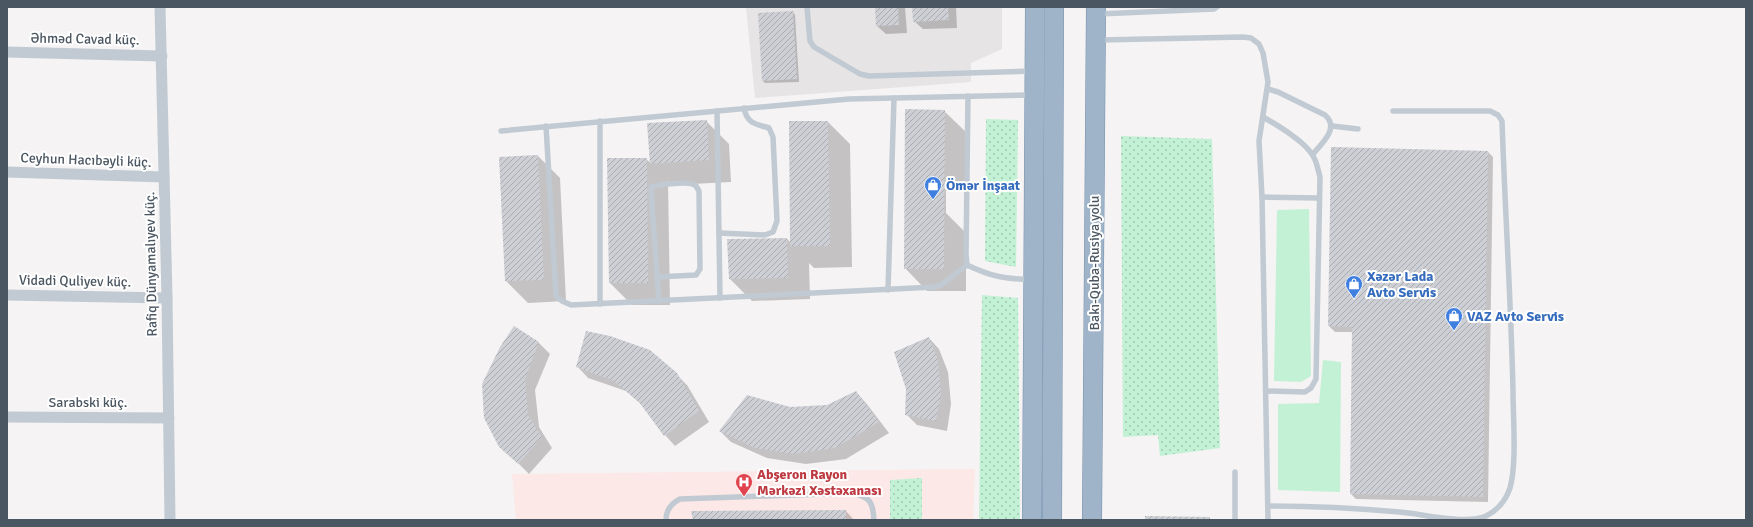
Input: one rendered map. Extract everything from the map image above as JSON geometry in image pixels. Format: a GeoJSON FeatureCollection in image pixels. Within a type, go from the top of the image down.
{"type":"FeatureCollection","features":[{"type":"Feature","properties":{"kind":"highway"},"geometry":{"type":"LineString","coordinates":[[1032,520],[1035,7]]}},
{"type":"Feature","properties":{"kind":"highway"},"geometry":{"type":"LineString","coordinates":[[1052,520],[1054,7]]}},
{"type":"Feature","properties":{"kind":"highway","name":"Bakı-Quba-Rusiya yolu"},"geometry":{"type":"LineString","coordinates":[[1092,520],[1096,10]]}},
{"type":"Feature","properties":{"kind":"street","name":"Rafiq Dünyamalıyev küç."},"geometry":{"type":"LineString","coordinates":[[160,7],[167,298],[170,520]]}},
{"type":"Feature","properties":{"kind":"street","name":"Əhməd Cavad küç."},"geometry":{"type":"LineString","coordinates":[[7,52],[162,56]]}},
{"type":"Feature","properties":{"kind":"street","name":"Ceyhun Hacıbəyli küç."},"geometry":{"type":"LineString","coordinates":[[7,172],[164,177]]}},
{"type":"Feature","properties":{"kind":"street","name":"Vidadi Quliyev küç."},"geometry":{"type":"LineString","coordinates":[[7,295],[167,298]]}},
{"type":"Feature","properties":{"kind":"street","name":"Sarabski küç."},"geometry":{"type":"LineString","coordinates":[[7,417],[169,418]]}},
{"type":"Feature","properties":{"kind":"lane"},"geometry":{"type":"LineString","coordinates":[[807,7],[810,41],[814,47],[860,74],[869,76],[1035,71]]}},
{"type":"Feature","properties":{"kind":"lane"},"geometry":{"type":"LineString","coordinates":[[1096,10],[1214,9],[1217,7]]}},
{"type":"Feature","properties":{"kind":"lane"},"geometry":{"type":"LineString","coordinates":[[1096,40],[1243,37],[1251,38],[1259,44],[1263,53],[1266,65],[1268,89],[1259,142],[1262,198],[1268,520]]}},
{"type":"Feature","properties":{"kind":"lane"},"geometry":{"type":"LineString","coordinates":[[1268,89],[1278,92],[1325,115],[1330,120],[1332,126],[1326,138],[1313,154]]}},
{"type":"Feature","properties":{"kind":"lane"},"geometry":{"type":"LineString","coordinates":[[501,131],[849,99],[1035,95]]}},
{"type":"Feature","properties":{"kind":"lane"},"geometry":{"type":"LineString","coordinates":[[968,96],[966,254],[968,265]]}},
{"type":"Feature","properties":{"kind":"lane"},"geometry":{"type":"LineString","coordinates":[[888,290],[894,98]]}},
{"type":"Feature","properties":{"kind":"lane"},"geometry":{"type":"LineString","coordinates":[[719,233],[765,235],[773,232],[777,221],[773,137],[769,128],[750,122],[746,117],[744,108]]}},
{"type":"Feature","properties":{"kind":"lane"},"geometry":{"type":"LineString","coordinates":[[1268,506],[1309,506],[1393,511],[1473,520],[1487,516],[1500,507],[1510,490],[1512,478],[1513,444],[1512,362],[1502,121],[1498,115],[1490,110],[1393,111]]}},
{"type":"Feature","properties":{"kind":"lane"},"geometry":{"type":"LineString","coordinates":[[717,111],[720,298]]}},
{"type":"Feature","properties":{"kind":"lane"},"geometry":{"type":"LineString","coordinates":[[1263,117],[1291,134],[1313,154],[1320,177],[1316,380],[1312,388],[1305,392],[1266,391]]}},
{"type":"Feature","properties":{"kind":"lane"},"geometry":{"type":"LineString","coordinates":[[600,121],[600,304]]}},
{"type":"Feature","properties":{"kind":"lane"},"geometry":{"type":"LineString","coordinates":[[546,126],[556,296],[562,301],[571,305],[935,288],[968,265]]}},
{"type":"Feature","properties":{"kind":"lane"},"geometry":{"type":"LineString","coordinates":[[1332,126],[1358,129]]}},
{"type":"Feature","properties":{"kind":"lane"},"geometry":{"type":"LineString","coordinates":[[657,277],[696,275],[700,269],[699,191],[696,186],[691,183],[660,184],[651,187],[657,277],[659,301]]}},
{"type":"Feature","properties":{"kind":"lane"},"geometry":{"type":"LineString","coordinates":[[1262,198],[1319,198]]}},
{"type":"Feature","properties":{"kind":"lane"},"geometry":{"type":"LineString","coordinates":[[968,265],[985,274],[998,278],[1033,280]]}},
{"type":"Feature","properties":{"kind":"lane"},"geometry":{"type":"LineString","coordinates":[[1235,472],[1235,520]]}},
{"type":"Feature","properties":{"kind":"lane"},"geometry":{"type":"LineString","coordinates":[[666,520],[668,510],[673,503],[680,499],[852,493],[862,495],[870,500],[874,509],[874,520]]}},
{"type":"Feature","properties":{"kind":"shaded area"},"geometry":{"type":"Polygon","coordinates":[[[746,7],[1002,7],[1002,49],[971,63],[971,82],[755,98],[746,7]]]}},
{"type":"Feature","properties":{"kind":"shaded area","name":"Abşeron Rayon Mərkəzi Xəstəxanası"},"geometry":{"type":"Polygon","coordinates":[[[975,469],[973,520],[516,520],[512,474],[975,469]]]}},
{"type":"Feature","properties":{"kind":"green space"},"geometry":{"type":"Polygon","coordinates":[[[986,119],[1018,120],[1016,267],[985,261],[986,119]]]}},
{"type":"Feature","properties":{"kind":"green space"},"geometry":{"type":"Polygon","coordinates":[[[1121,136],[1212,139],[1220,448],[1160,456],[1158,435],[1123,437],[1121,136]]]}},
{"type":"Feature","properties":{"kind":"green space"},"geometry":{"type":"Polygon","coordinates":[[[1309,209],[1311,376],[1301,382],[1274,381],[1277,210],[1309,209]]]}},
{"type":"Feature","properties":{"kind":"green space"},"geometry":{"type":"Polygon","coordinates":[[[982,295],[1018,298],[1020,520],[979,520],[982,295]]]}},
{"type":"Feature","properties":{"kind":"green space"},"geometry":{"type":"Polygon","coordinates":[[[1323,360],[1341,362],[1340,492],[1278,490],[1278,404],[1319,403],[1323,360]]]}},
{"type":"Feature","properties":{"kind":"green space"},"geometry":{"type":"Polygon","coordinates":[[[922,478],[922,520],[890,520],[890,480],[922,478]]]}},
{"type":"Feature","properties":{"kind":"building"},"geometry":{"type":"Polygon","coordinates":[[[875,7],[898,7],[899,25],[876,26],[875,7]]]}},
{"type":"Feature","properties":{"kind":"building"},"geometry":{"type":"Polygon","coordinates":[[[912,7],[948,7],[949,20],[913,22],[912,7]]]}},
{"type":"Feature","properties":{"kind":"building"},"geometry":{"type":"Polygon","coordinates":[[[793,11],[797,79],[762,81],[758,13],[793,11]]]}},
{"type":"Feature","properties":{"kind":"building"},"geometry":{"type":"Polygon","coordinates":[[[905,109],[945,110],[944,269],[904,269],[905,109]]]}},
{"type":"Feature","properties":{"kind":"building"},"geometry":{"type":"Polygon","coordinates":[[[707,120],[709,160],[650,164],[647,123],[707,120]]]}},
{"type":"Feature","properties":{"kind":"building"},"geometry":{"type":"Polygon","coordinates":[[[789,121],[828,121],[830,246],[790,246],[789,121]]]}},
{"type":"Feature","properties":{"kind":"building"},"geometry":{"type":"Polygon","coordinates":[[[1331,147],[1488,151],[1483,497],[1350,494],[1352,327],[1328,326],[1331,147]]]}},
{"type":"Feature","properties":{"kind":"building"},"geometry":{"type":"Polygon","coordinates":[[[538,155],[544,280],[505,281],[499,157],[538,155]]]}},
{"type":"Feature","properties":{"kind":"building"},"geometry":{"type":"Polygon","coordinates":[[[607,158],[647,158],[648,283],[609,283],[607,158]]]}},
{"type":"Feature","properties":{"kind":"building"},"geometry":{"type":"Polygon","coordinates":[[[787,238],[788,278],[729,279],[727,239],[787,238]]]}},
{"type":"Feature","properties":{"kind":"building"},"geometry":{"type":"Polygon","coordinates":[[[514,326],[539,342],[525,379],[528,415],[542,437],[518,464],[499,447],[484,418],[482,384],[500,347],[514,326]]]}},
{"type":"Feature","properties":{"kind":"building"},"geometry":{"type":"Polygon","coordinates":[[[586,331],[610,336],[650,350],[677,373],[699,411],[664,436],[639,402],[614,381],[576,367],[586,331]]]}},
{"type":"Feature","properties":{"kind":"building"},"geometry":{"type":"Polygon","coordinates":[[[929,337],[938,360],[941,393],[936,421],[905,415],[906,389],[894,352],[929,337]]]}},
{"type":"Feature","properties":{"kind":"building"},"geometry":{"type":"Polygon","coordinates":[[[856,391],[879,422],[835,448],[794,454],[755,448],[719,431],[747,395],[790,407],[827,405],[856,391]]]}},
{"type":"Feature","properties":{"kind":"building"},"geometry":{"type":"Polygon","coordinates":[[[846,510],[846,520],[693,520],[691,511],[846,510]]]}},
{"type":"Feature","properties":{"kind":"building"},"geometry":{"type":"Polygon","coordinates":[[[1145,516],[1210,517],[1210,520],[1145,520],[1145,516]]]}},
{"type":"Feature","properties":{"kind":"place","name":"Ömər İnşaat"},"geometry":{"type":"Point","coordinates":[933,200]}},
{"type":"Feature","properties":{"kind":"place","name":"Xəzər Lada Avto Servis"},"geometry":{"type":"Point","coordinates":[1354,299]}},
{"type":"Feature","properties":{"kind":"place","name":"VAZ Avto Servis"},"geometry":{"type":"Point","coordinates":[1454,331]}},
{"type":"Feature","properties":{"kind":"place","name":"Abşeron Rayon Mərkəzi Xəstəxanası"},"geometry":{"type":"Point","coordinates":[744,497]}}]}
